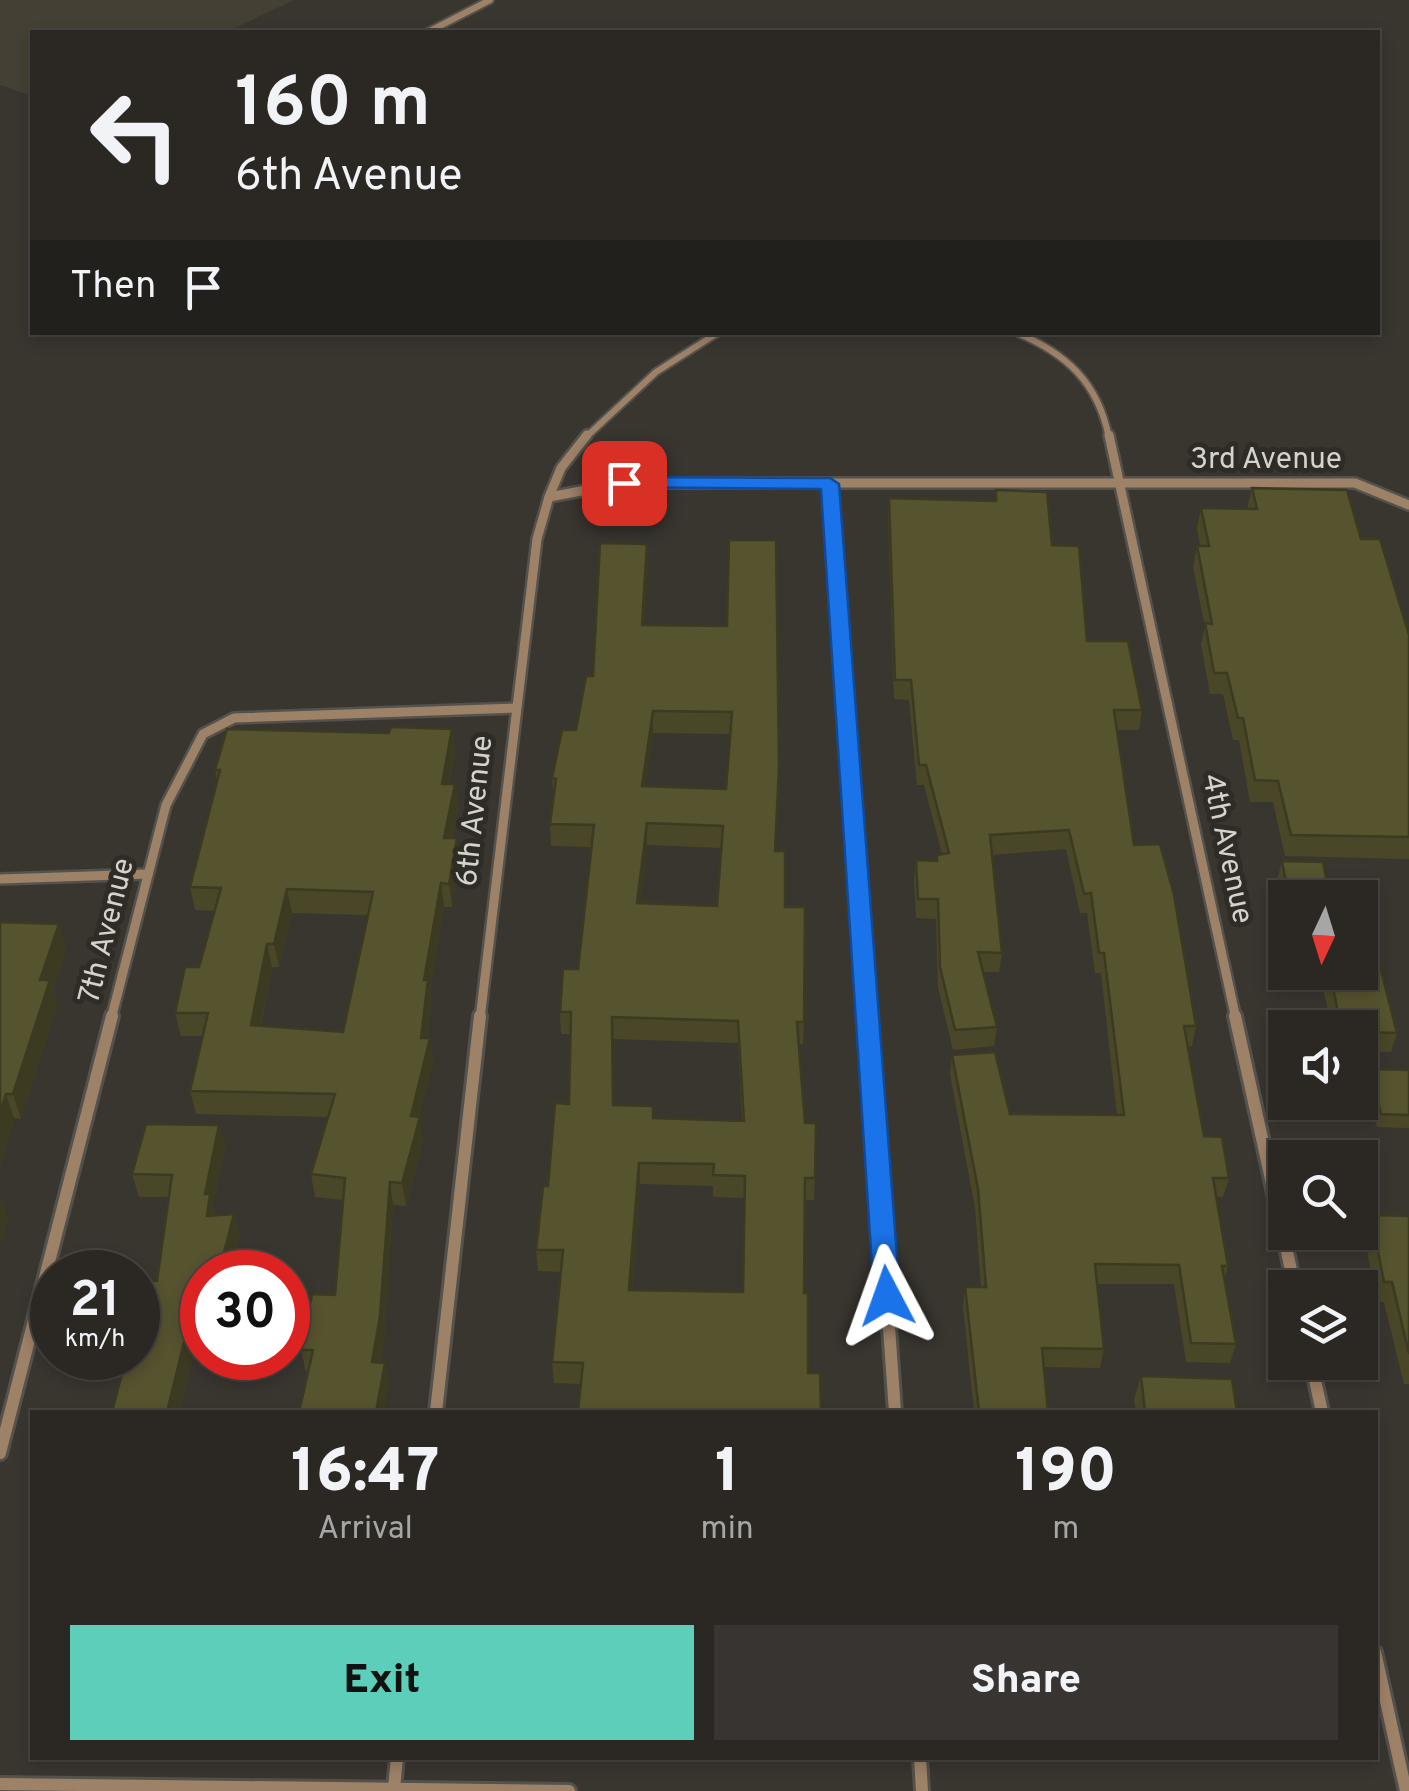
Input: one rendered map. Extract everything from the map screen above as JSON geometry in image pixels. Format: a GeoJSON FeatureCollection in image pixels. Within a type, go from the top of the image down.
{"type":"FeatureCollection","features":[{"type":"Feature","properties":{"kind":"street"},"geometry":{"type":"LineString","coordinates":[[432,30],[490,0]]}},
{"type":"Feature","properties":{"kind":"street","name":"6th Avenue"},"geometry":{"type":"LineString","coordinates":[[436,1410],[537,539],[560,469],[651,376],[714,335]]}},
{"type":"Feature","properties":{"kind":"street","name":"4th Avenue"},"geometry":{"type":"LineString","coordinates":[[1021,335],[1066,356],[1094,388],[1107,416],[1117,482],[1291,1270]]}},
{"type":"Feature","properties":{"kind":"street"},"geometry":{"type":"LineString","coordinates":[[549,497],[624,483],[830,484],[895,1410]]}},
{"type":"Feature","properties":{"kind":"street","name":"3rd Avenue"},"geometry":{"type":"LineString","coordinates":[[830,484],[1354,483],[1385,492],[1409,505]]}},
{"type":"Feature","properties":{"kind":"street","name":"7th Avenue"},"geometry":{"type":"LineString","coordinates":[[0,1453],[166,804],[203,734],[234,718],[516,708]]}},
{"type":"Feature","properties":{"kind":"street"},"geometry":{"type":"LineString","coordinates":[[0,879],[148,874]]}},
{"type":"Feature","properties":{"kind":"street"},"geometry":{"type":"LineString","coordinates":[[1315,1380],[1322,1410]]}},
{"type":"Feature","properties":{"kind":"street"},"geometry":{"type":"LineString","coordinates":[[1378,1665],[1406,1791]]}},
{"type":"Feature","properties":{"kind":"street"},"geometry":{"type":"LineString","coordinates":[[394,1788],[397,1760]]}},
{"type":"Feature","properties":{"kind":"street"},"geometry":{"type":"LineString","coordinates":[[920,1760],[922,1791]]}},
{"type":"Feature","properties":{"kind":"street"},"geometry":{"type":"LineString","coordinates":[[0,1784],[569,1791]]}},
{"type":"Feature","properties":{"kind":"shaded area"},"geometry":{"type":"Polygon","coordinates":[[[0,0],[294,0],[230,30],[30,30],[30,95],[0,85],[0,0]]]}},
{"type":"Feature","properties":{"kind":"building"},"geometry":{"type":"Polygon","coordinates":[[[1252,488],[1347,490],[1361,539],[1380,539],[1409,635],[1409,837],[1291,835],[1278,781],[1255,780],[1243,718],[1238,718],[1227,673],[1214,673],[1205,623],[1212,624],[1197,546],[1209,546],[1201,508],[1257,509],[1252,488]]]}},
{"type":"Feature","properties":{"kind":"building"},"geometry":{"type":"Polygon","coordinates":[[[996,490],[1047,492],[1052,545],[1079,546],[1087,641],[1128,641],[1142,710],[1114,710],[1134,845],[1160,844],[1174,895],[1196,1026],[1184,1026],[1204,1136],[1222,1137],[1229,1178],[1213,1178],[1228,1266],[1222,1266],[1236,1344],[1191,1343],[1179,1265],[1095,1264],[1104,1349],[1042,1348],[1048,1410],[979,1410],[965,1287],[986,1287],[978,1189],[952,1055],[995,1052],[1010,1114],[1124,1115],[1104,953],[1099,953],[1091,893],[1084,894],[1069,830],[990,835],[1002,953],[978,952],[997,1027],[955,1030],[940,967],[938,899],[918,899],[916,860],[937,861],[937,855],[949,853],[926,765],[919,765],[911,680],[895,680],[889,498],[996,501],[996,490]]]}},
{"type":"Feature","properties":{"kind":"building"},"geometry":{"type":"Polygon","coordinates":[[[729,540],[776,540],[779,766],[775,851],[785,851],[785,907],[805,907],[804,1022],[797,1022],[805,1123],[816,1123],[815,1178],[805,1178],[804,1293],[808,1293],[808,1373],[820,1373],[821,1410],[578,1410],[583,1363],[552,1362],[563,1250],[536,1250],[543,1186],[548,1186],[555,1103],[569,1104],[571,1012],[560,1012],[563,969],[578,969],[594,825],[550,824],[556,779],[552,778],[562,730],[576,730],[586,676],[593,676],[600,543],[647,544],[642,625],[727,626],[729,540]],[[653,711],[642,786],[726,789],[732,712],[653,711]],[[647,823],[637,903],[717,906],[723,826],[647,823]],[[612,1017],[613,1105],[653,1106],[653,1118],[744,1121],[738,1021],[612,1017]],[[639,1163],[629,1290],[743,1292],[745,1176],[713,1175],[714,1164],[639,1163]]]}},
{"type":"Feature","properties":{"kind":"building"},"geometry":{"type":"Polygon","coordinates":[[[391,727],[452,729],[442,784],[455,784],[444,838],[457,838],[449,884],[441,883],[424,980],[428,980],[421,1038],[430,1038],[411,1116],[420,1117],[402,1183],[390,1182],[380,1316],[372,1362],[385,1363],[376,1410],[299,1410],[306,1380],[310,1380],[312,1294],[335,1295],[345,1178],[311,1174],[335,1094],[190,1091],[208,1013],[175,1013],[185,967],[199,967],[221,888],[190,887],[220,770],[215,770],[227,729],[389,733],[391,727]],[[287,889],[274,944],[267,944],[251,1025],[343,1032],[373,892],[287,889]]]}},
{"type":"Feature","properties":{"kind":"building"},"geometry":{"type":"Polygon","coordinates":[[[1282,861],[1323,862],[1326,880],[1286,880],[1282,861]]]}},
{"type":"Feature","properties":{"kind":"building"},"geometry":{"type":"Polygon","coordinates":[[[0,922],[59,924],[40,980],[50,980],[13,1094],[6,1094],[0,1113],[0,922]]]}},
{"type":"Feature","properties":{"kind":"building"},"geometry":{"type":"Polygon","coordinates":[[[1378,958],[1397,1033],[1378,1032],[1378,1010],[1337,1010],[1334,990],[1378,990],[1378,958]]]}},
{"type":"Feature","properties":{"kind":"building"},"geometry":{"type":"Polygon","coordinates":[[[1378,1069],[1409,1070],[1409,1115],[1381,1114],[1378,1069]]]}},
{"type":"Feature","properties":{"kind":"building"},"geometry":{"type":"Polygon","coordinates":[[[146,1124],[219,1125],[205,1194],[210,1194],[207,1216],[234,1214],[225,1250],[180,1250],[180,1359],[167,1410],[113,1410],[120,1380],[160,1380],[160,1260],[172,1175],[132,1174],[146,1124]]]}},
{"type":"Feature","properties":{"kind":"building"},"geometry":{"type":"Polygon","coordinates":[[[1378,1215],[1409,1216],[1409,1354],[1392,1282],[1384,1282],[1378,1250],[1378,1215]]]}},
{"type":"Feature","properties":{"kind":"building"},"geometry":{"type":"Polygon","coordinates":[[[1141,1376],[1232,1379],[1237,1410],[1145,1410],[1141,1376]]]}},
{"type":"Feature","properties":{"kind":"route"},"geometry":{"type":"LineString","coordinates":[[624,483],[830,484],[887,1296]]}}]}
